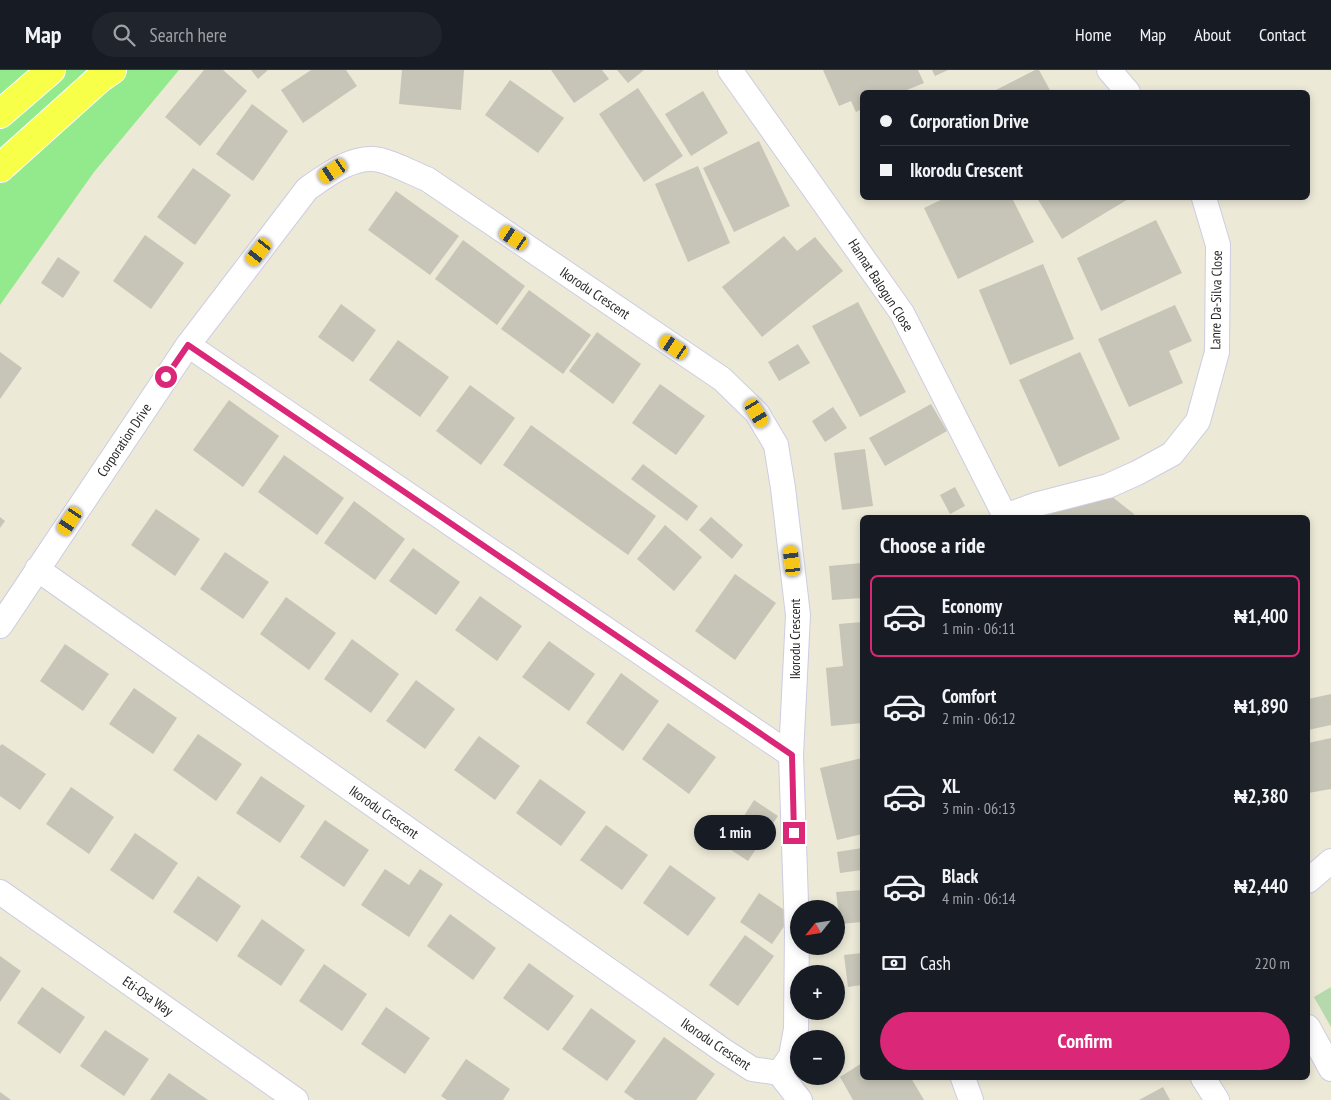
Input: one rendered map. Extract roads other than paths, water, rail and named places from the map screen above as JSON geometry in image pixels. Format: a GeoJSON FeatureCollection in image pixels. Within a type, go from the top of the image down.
{"type":"FeatureCollection","features":[{"type":"Feature","properties":{"kind":"main road"},"geometry":{"type":"LineString","coordinates":[[0,114],[51,70]]}},
{"type":"Feature","properties":{"kind":"main road"},"geometry":{"type":"LineString","coordinates":[[0,168],[112,70]]}},
{"type":"Feature","properties":{"kind":"street","name":"Hannat Balogun Close"},"geometry":{"type":"LineString","coordinates":[[730,70],[902,313],[1003,515]]}},
{"type":"Feature","properties":{"kind":"street"},"geometry":{"type":"LineString","coordinates":[[1109,70],[1126,90]]}},
{"type":"Feature","properties":{"kind":"street","name":"Ikorodu Crescent"},"geometry":{"type":"LineString","coordinates":[[37,569],[724,1051],[752,1069],[779,1073],[791,1056],[796,1028],[797,932],[792,755],[798,615],[776,445],[757,413],[722,379],[427,180],[379,160],[353,161],[333,171]]}},
{"type":"Feature","properties":{"kind":"street","name":"Corporation Drive"},"geometry":{"type":"LineString","coordinates":[[0,626],[188,345],[307,189],[333,171]]}},
{"type":"Feature","properties":{"kind":"street","name":"Lanre Da-Silva Close"},"geometry":{"type":"LineString","coordinates":[[1007,515],[1038,504],[1108,486],[1137,474],[1172,454],[1198,421],[1217,352],[1216,288],[1218,246],[1205,200]]}},
{"type":"Feature","properties":{"kind":"street"},"geometry":{"type":"LineString","coordinates":[[188,345],[792,755]]}},
{"type":"Feature","properties":{"kind":"street"},"geometry":{"type":"LineString","coordinates":[[1310,879],[1331,861]]}},
{"type":"Feature","properties":{"kind":"street","name":"Eti-Osa Way"},"geometry":{"type":"LineString","coordinates":[[0,892],[296,1100]]}},
{"type":"Feature","properties":{"kind":"street"},"geometry":{"type":"LineString","coordinates":[[1310,1031],[1331,1069]]}},
{"type":"Feature","properties":{"kind":"street"},"geometry":{"type":"LineString","coordinates":[[779,1073],[800,1100]]}},
{"type":"Feature","properties":{"kind":"street"},"geometry":{"type":"LineString","coordinates":[[964,1080],[970,1100]]}},
{"type":"Feature","properties":{"kind":"street"},"geometry":{"type":"LineString","coordinates":[[1204,1080],[1217,1100]]}}]}
